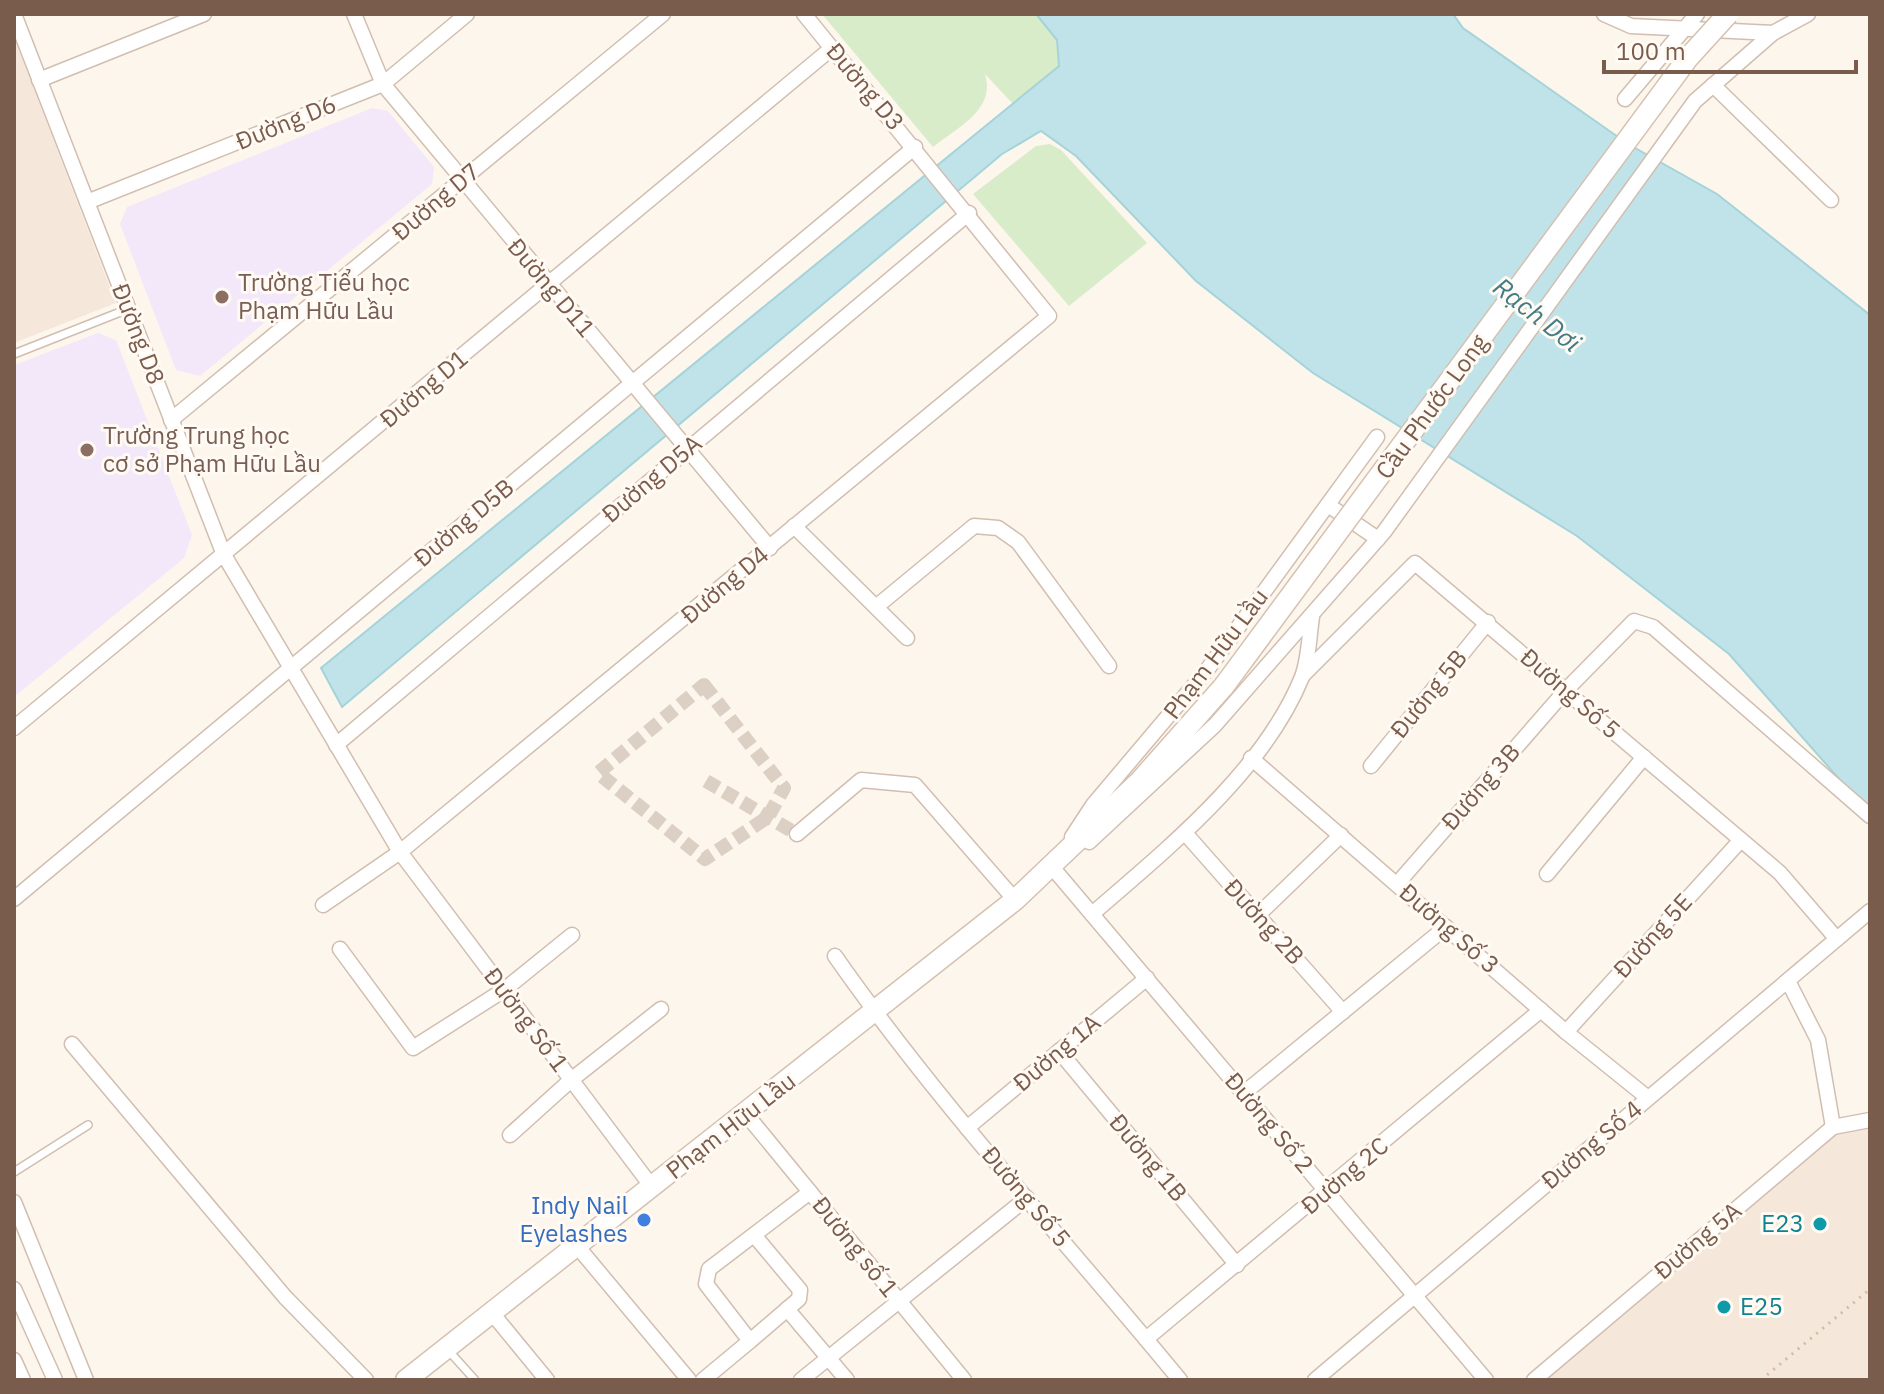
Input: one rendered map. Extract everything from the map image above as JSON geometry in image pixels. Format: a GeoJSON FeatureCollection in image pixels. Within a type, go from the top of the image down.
{"type":"FeatureCollection","features":[{"type":"Feature","properties":{"kind":"main road","name":"Cầu Phước Long"},"geometry":{"type":"LineString","coordinates":[[1224,686],[1688,58],[1728,14]]}},
{"type":"Feature","properties":{"kind":"main road","name":"Phạm Hữu Lầu"},"geometry":{"type":"LineString","coordinates":[[406,1380],[1015,900],[1140,781],[1224,686]]}},
{"type":"Feature","properties":{"kind":"street","name":"Đường D8"},"geometry":{"type":"LineString","coordinates":[[14,14],[224,555],[293,666],[400,852]]}},
{"type":"Feature","properties":{"kind":"street"},"geometry":{"type":"LineString","coordinates":[[39,80],[204,14]]}},
{"type":"Feature","properties":{"kind":"street","name":"Đường D11"},"geometry":{"type":"LineString","coordinates":[[354,14],[383,84],[770,548]]}},
{"type":"Feature","properties":{"kind":"street","name":"Đường D6"},"geometry":{"type":"LineString","coordinates":[[87,202],[383,84],[467,14]]}},
{"type":"Feature","properties":{"kind":"street","name":"Đường D7"},"geometry":{"type":"LineString","coordinates":[[171,420],[663,14]]}},
{"type":"Feature","properties":{"kind":"street","name":"Đường D3"},"geometry":{"type":"LineString","coordinates":[[804,14],[969,213]]}},
{"type":"Feature","properties":{"kind":"street"},"geometry":{"type":"LineString","coordinates":[[1604,14],[1631,26],[1773,33]]}},
{"type":"Feature","properties":{"kind":"street"},"geometry":{"type":"LineString","coordinates":[[1625,99],[1697,14]]}},
{"type":"Feature","properties":{"kind":"street"},"geometry":{"type":"LineString","coordinates":[[1808,14],[1773,33],[1713,85],[1831,200]]}},
{"type":"Feature","properties":{"kind":"street","name":"Đường D1"},"geometry":{"type":"LineString","coordinates":[[14,728],[832,48]]}},
{"type":"Feature","properties":{"kind":"street","name":"Cầu Phước Long"},"geometry":{"type":"LineString","coordinates":[[1381,536],[1695,101],[1713,85]]}},
{"type":"Feature","properties":{"kind":"street","name":"Đường D5B"},"geometry":{"type":"LineString","coordinates":[[14,899],[293,666],[635,388],[915,147]]}},
{"type":"Feature","properties":{"kind":"street","name":"Đường D4"},"geometry":{"type":"LineString","coordinates":[[323,905],[400,852],[1049,316],[969,213]]}},
{"type":"Feature","properties":{"kind":"street","name":"Đường D5A"},"geometry":{"type":"LineString","coordinates":[[336,745],[969,213]]}},
{"type":"Feature","properties":{"kind":"street","name":"Phạm Hữu Lầu"},"geometry":{"type":"LineString","coordinates":[[1052,867],[1093,805],[1207,670],[1377,437]]}},
{"type":"Feature","properties":{"kind":"street"},"geometry":{"type":"LineString","coordinates":[[1328,505],[1381,536]]}},
{"type":"Feature","properties":{"kind":"street"},"geometry":{"type":"LineString","coordinates":[[794,526],[907,638]]}},
{"type":"Feature","properties":{"kind":"street"},"geometry":{"type":"LineString","coordinates":[[876,607],[974,526],[998,528],[1018,542],[1109,666]]}},
{"type":"Feature","properties":{"kind":"street","name":"Phạm Hữu Lầu"},"geometry":{"type":"LineString","coordinates":[[1052,867],[1096,836],[1176,764],[1381,536]]}},
{"type":"Feature","properties":{"kind":"street","name":"Đường Số 5"},"geometry":{"type":"LineString","coordinates":[[1303,675],[1415,563],[1780,873],[1836,938]]}},
{"type":"Feature","properties":{"kind":"street"},"geometry":{"type":"LineString","coordinates":[[1092,914],[1185,833],[1251,758],[1276,724],[1303,675],[1312,615]]}},
{"type":"Feature","properties":{"kind":"street","name":"Đường 3B"},"geometry":{"type":"LineString","coordinates":[[1397,884],[1566,690],[1634,621],[1647,623],[1870,816]]}},
{"type":"Feature","properties":{"kind":"street","name":"Đường 5B"},"geometry":{"type":"LineString","coordinates":[[1371,766],[1488,622]]}},
{"type":"Feature","properties":{"kind":"street"},"geometry":{"type":"LineString","coordinates":[[1547,874],[1644,757]]}},
{"type":"Feature","properties":{"kind":"street","name":"Đường Số 3"},"geometry":{"type":"LineString","coordinates":[[1251,758],[1566,1032],[1648,1098]]}},
{"type":"Feature","properties":{"kind":"street"},"geometry":{"type":"LineString","coordinates":[[797,834],[861,780],[915,785],[1015,900]]}},
{"type":"Feature","properties":{"kind":"street","name":"Đường 2B"},"geometry":{"type":"LineString","coordinates":[[1185,833],[1343,1012]]}},
{"type":"Feature","properties":{"kind":"street"},"geometry":{"type":"LineString","coordinates":[[1258,915],[1341,835]]}},
{"type":"Feature","properties":{"kind":"street","name":"Đường 5E"},"geometry":{"type":"LineString","coordinates":[[1566,1032],[1740,841]]}},
{"type":"Feature","properties":{"kind":"street","name":"Đường Số 1"},"geometry":{"type":"LineString","coordinates":[[400,852],[652,1187]]}},
{"type":"Feature","properties":{"kind":"street","name":"Đường Số 2"},"geometry":{"type":"LineString","coordinates":[[1052,867],[1486,1380]]}},
{"type":"Feature","properties":{"kind":"street","name":"Đường Số 4"},"geometry":{"type":"LineString","coordinates":[[1315,1380],[1870,911]]}},
{"type":"Feature","properties":{"kind":"street"},"geometry":{"type":"LineString","coordinates":[[1244,1093],[1446,927]]}},
{"type":"Feature","properties":{"kind":"street"},"geometry":{"type":"LineString","coordinates":[[340,949],[413,1048],[504,990],[572,935]]}},
{"type":"Feature","properties":{"kind":"street","name":"Đường Số 5"},"geometry":{"type":"LineString","coordinates":[[835,956],[875,1013],[967,1128],[1180,1380]]}},
{"type":"Feature","properties":{"kind":"street","name":"Đường 1A"},"geometry":{"type":"LineString","coordinates":[[967,1128],[1147,978]]}},
{"type":"Feature","properties":{"kind":"street"},"geometry":{"type":"LineString","coordinates":[[1788,981],[1818,1040],[1833,1127]]}},
{"type":"Feature","properties":{"kind":"street"},"geometry":{"type":"LineString","coordinates":[[510,1135],[571,1080],[661,1009]]}},
{"type":"Feature","properties":{"kind":"street","name":"Đường 2C"},"geometry":{"type":"LineString","coordinates":[[1146,1339],[1327,1192],[1541,1010]]}},
{"type":"Feature","properties":{"kind":"street"},"geometry":{"type":"LineString","coordinates":[[72,1044],[285,1297],[366,1380]]}},
{"type":"Feature","properties":{"kind":"street","name":"Đường 1B"},"geometry":{"type":"LineString","coordinates":[[1059,1051],[1237,1265]]}},
{"type":"Feature","properties":{"kind":"street","name":"Đường số 1"},"geometry":{"type":"LineString","coordinates":[[746,1114],[964,1380]]}},
{"type":"Feature","properties":{"kind":"street","name":"Đường 5A"},"geometry":{"type":"LineString","coordinates":[[1534,1380],[1833,1127],[1870,1120]]}},
{"type":"Feature","properties":{"kind":"street"},"geometry":{"type":"LineString","coordinates":[[750,1341],[706,1284],[709,1269],[810,1192]]}},
{"type":"Feature","properties":{"kind":"street","name":"Đường Số 5"},"geometry":{"type":"LineString","coordinates":[[801,1380],[1027,1198]]}},
{"type":"Feature","properties":{"kind":"street"},"geometry":{"type":"LineString","coordinates":[[14,1202],[86,1380]]}},
{"type":"Feature","properties":{"kind":"street"},"geometry":{"type":"LineString","coordinates":[[703,1380],[799,1299],[800,1290],[754,1235]]}},
{"type":"Feature","properties":{"kind":"street"},"geometry":{"type":"LineString","coordinates":[[577,1246],[689,1380]]}},
{"type":"Feature","properties":{"kind":"street"},"geometry":{"type":"LineString","coordinates":[[14,1289],[55,1380]]}},
{"type":"Feature","properties":{"kind":"street"},"geometry":{"type":"LineString","coordinates":[[787,1309],[847,1380]]}},
{"type":"Feature","properties":{"kind":"street"},"geometry":{"type":"LineString","coordinates":[[492,1313],[547,1380]]}},
{"type":"Feature","properties":{"kind":"street"},"geometry":{"type":"LineString","coordinates":[[14,1360],[23,1380]]}},
{"type":"Feature","properties":{"kind":"lane"},"geometry":{"type":"LineString","coordinates":[[14,354],[128,309]]}},
{"type":"Feature","properties":{"kind":"lane"},"geometry":{"type":"LineString","coordinates":[[14,1172],[88,1125]]}},
{"type":"Feature","properties":{"kind":"lane"},"geometry":{"type":"LineString","coordinates":[[447,1348],[475,1380]]}},
{"type":"Feature","properties":{"kind":"path"},"geometry":{"type":"LineString","coordinates":[[1761,1380],[1870,1289]]}},
{"type":"Feature","properties":{"kind":"shaded area"},"geometry":{"type":"Polygon","coordinates":[[[14,37],[116,303],[14,343],[14,37]]]}},
{"type":"Feature","properties":{"kind":"shaded area","name":"Trường Tiểu học Phạm Hữu Lầu"},"geometry":{"type":"Polygon","coordinates":[[[372,108],[388,111],[434,167],[432,184],[200,376],[176,370],[120,224],[127,207],[372,108]]]}},
{"type":"Feature","properties":{"kind":"shaded area","name":"Trường Trung học cơ sở Phạm Hữu Lầu"},"geometry":{"type":"Polygon","coordinates":[[[98,333],[116,340],[192,535],[184,558],[14,697],[14,365],[98,333]]]}},
{"type":"Feature","properties":{"kind":"shaded area"},"geometry":{"type":"Polygon","coordinates":[[[1870,1128],[1870,1380],[1544,1380],[1835,1134],[1870,1128]]]}},
{"type":"Feature","properties":{"kind":"green space"},"geometry":{"type":"Polygon","coordinates":[[[822,14],[1036,14],[1057,40],[1059,66],[1013,104],[985,74],[987,87],[980,108],[933,147],[822,14]]]}},
{"type":"Feature","properties":{"kind":"green space"},"geometry":{"type":"Polygon","coordinates":[[[1050,144],[1061,150],[1147,243],[1069,306],[973,194],[1036,146],[1050,144]]]}},
{"type":"Feature","properties":{"kind":"water","name":"Rạch Dơi"},"geometry":{"type":"Polygon","coordinates":[[[1036,14],[1453,14],[1463,28],[1628,144],[1717,194],[1870,315],[1870,814],[1729,654],[1577,536],[1313,373],[1196,281],[1076,156],[1041,131],[1002,154],[342,707],[321,668],[1059,66],[1057,40],[1036,14]]]}},
{"type":"Feature","properties":{"kind":"tunnel"},"geometry":{"type":"LineString","coordinates":[[704,685],[784,788],[768,817],[705,859],[598,773],[704,685]]}},
{"type":"Feature","properties":{"kind":"tunnel"},"geometry":{"type":"LineString","coordinates":[[706,781],[797,834]]}},
{"type":"Feature","properties":{"kind":"place","name":"Trường Tiểu học Phạm Hữu Lầu"},"geometry":{"type":"Point","coordinates":[222,297]}},
{"type":"Feature","properties":{"kind":"place","name":"Trường Trung học cơ sở Phạm Hữu Lầu"},"geometry":{"type":"Point","coordinates":[87,450]}},
{"type":"Feature","properties":{"kind":"place","name":"Indy Nail Eyelashes"},"geometry":{"type":"Point","coordinates":[644,1220]}},
{"type":"Feature","properties":{"kind":"place","name":"E23"},"geometry":{"type":"Point","coordinates":[1820,1224]}},
{"type":"Feature","properties":{"kind":"place","name":"E25"},"geometry":{"type":"Point","coordinates":[1724,1307]}}]}
